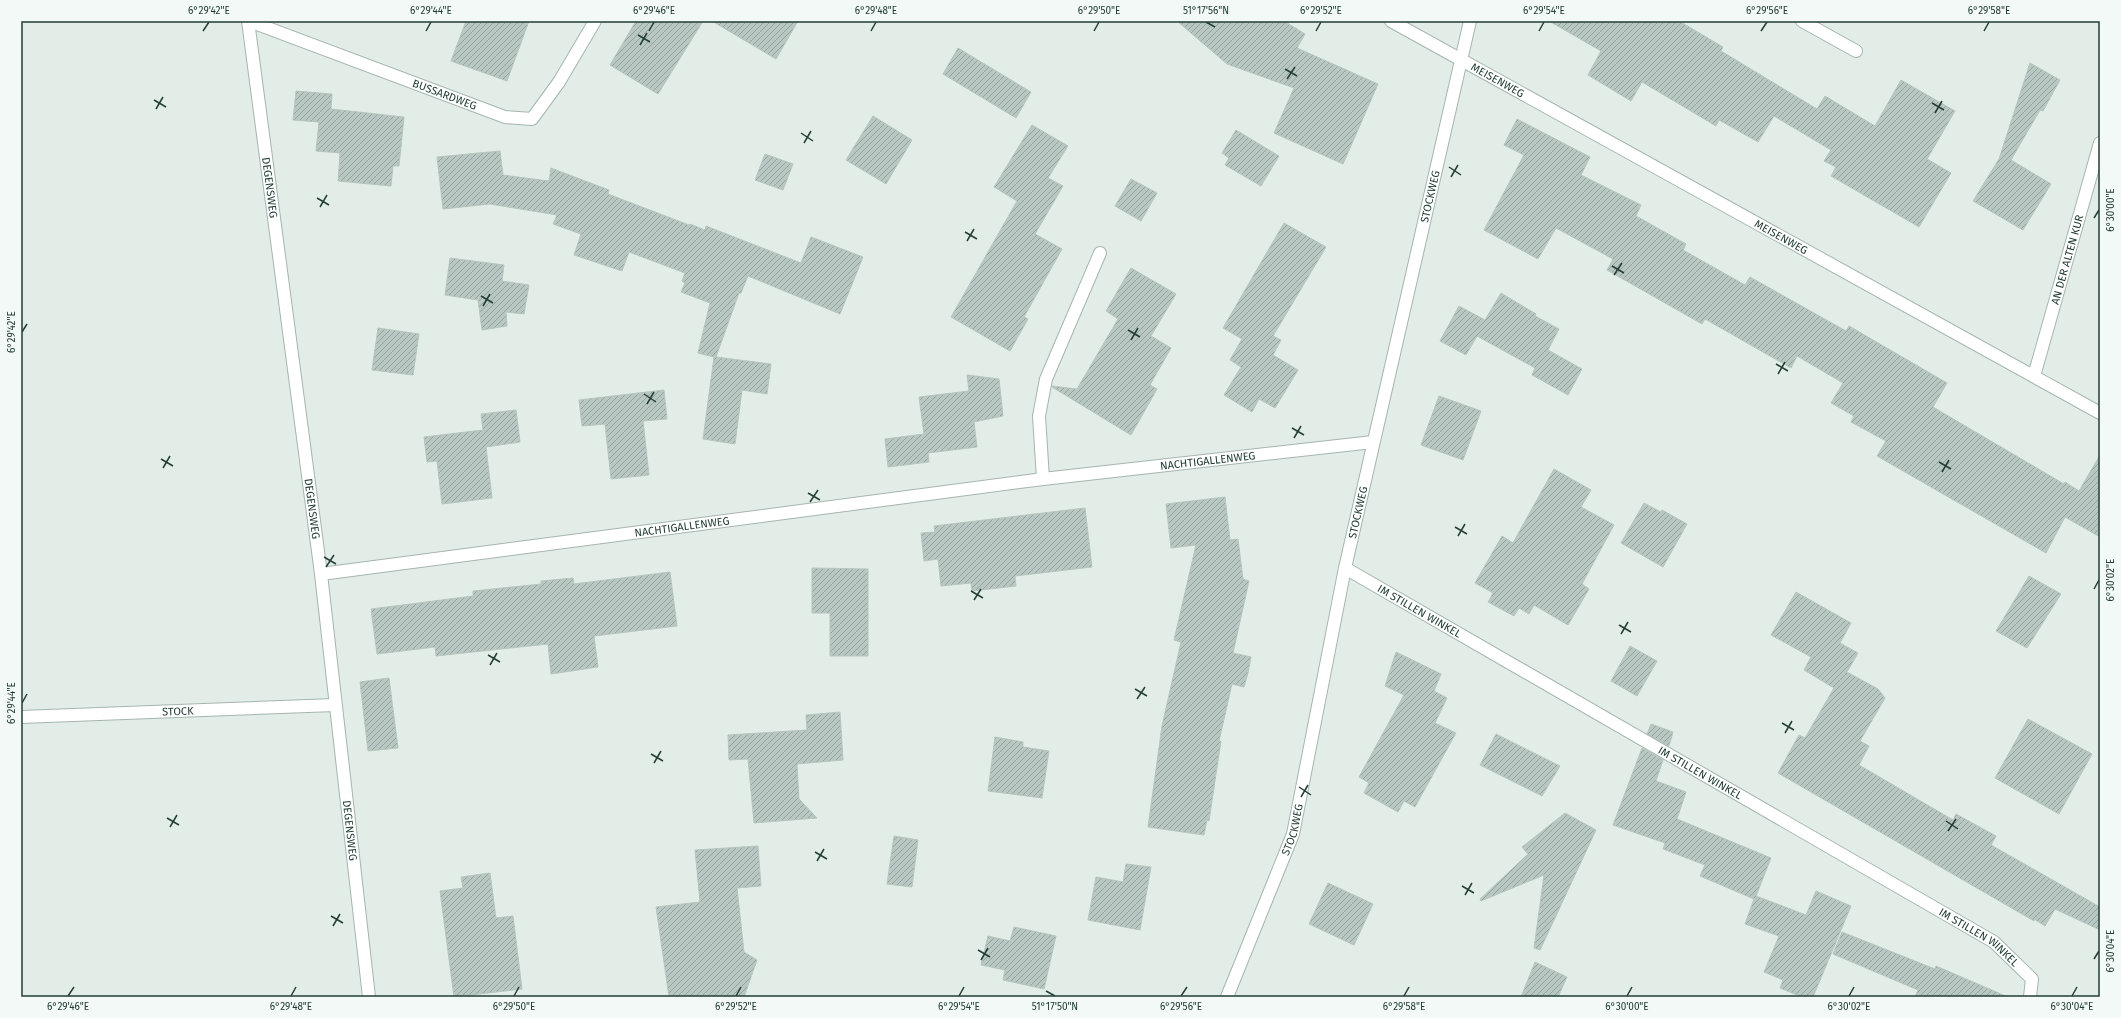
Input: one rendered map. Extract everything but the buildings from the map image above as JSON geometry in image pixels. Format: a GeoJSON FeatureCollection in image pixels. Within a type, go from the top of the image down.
{"type":"FeatureCollection","features":[{"type":"Feature","properties":{"kind":"street","name":"BUSSARDWEG"},"geometry":{"type":"LineString","coordinates":[[249,21],[505,117],[532,119],[559,82],[596,21]]}},
{"type":"Feature","properties":{"kind":"street","name":"DEGENSWEG"},"geometry":{"type":"LineString","coordinates":[[249,21],[321,574],[369,997]]}},
{"type":"Feature","properties":{"kind":"street","name":"MEISENWEG"},"geometry":{"type":"LineString","coordinates":[[1391,21],[2100,413]]}},
{"type":"Feature","properties":{"kind":"street","name":"STOCKWEG"},"geometry":{"type":"LineString","coordinates":[[1227,997],[1293,834],[1345,568],[1470,21]]}},
{"type":"Feature","properties":{"kind":"street"},"geometry":{"type":"LineString","coordinates":[[1802,21],[1856,51]]}},
{"type":"Feature","properties":{"kind":"street","name":"AN DER ALTEN KUR"},"geometry":{"type":"LineString","coordinates":[[2034,376],[2100,143]]}},
{"type":"Feature","properties":{"kind":"street"},"geometry":{"type":"LineString","coordinates":[[1043,479],[1038,416],[1046,379],[1100,253]]}},
{"type":"Feature","properties":{"kind":"street","name":"NACHTIGALLENWEG"},"geometry":{"type":"LineString","coordinates":[[321,574],[1043,479],[1373,442]]}},
{"type":"Feature","properties":{"kind":"street","name":"IM STILLEN WINKEL"},"geometry":{"type":"LineString","coordinates":[[1345,568],[1994,942],[2032,979],[2030,997]]}},
{"type":"Feature","properties":{"kind":"street","name":"STOCK"},"geometry":{"type":"LineString","coordinates":[[21,717],[335,705]]}}]}
